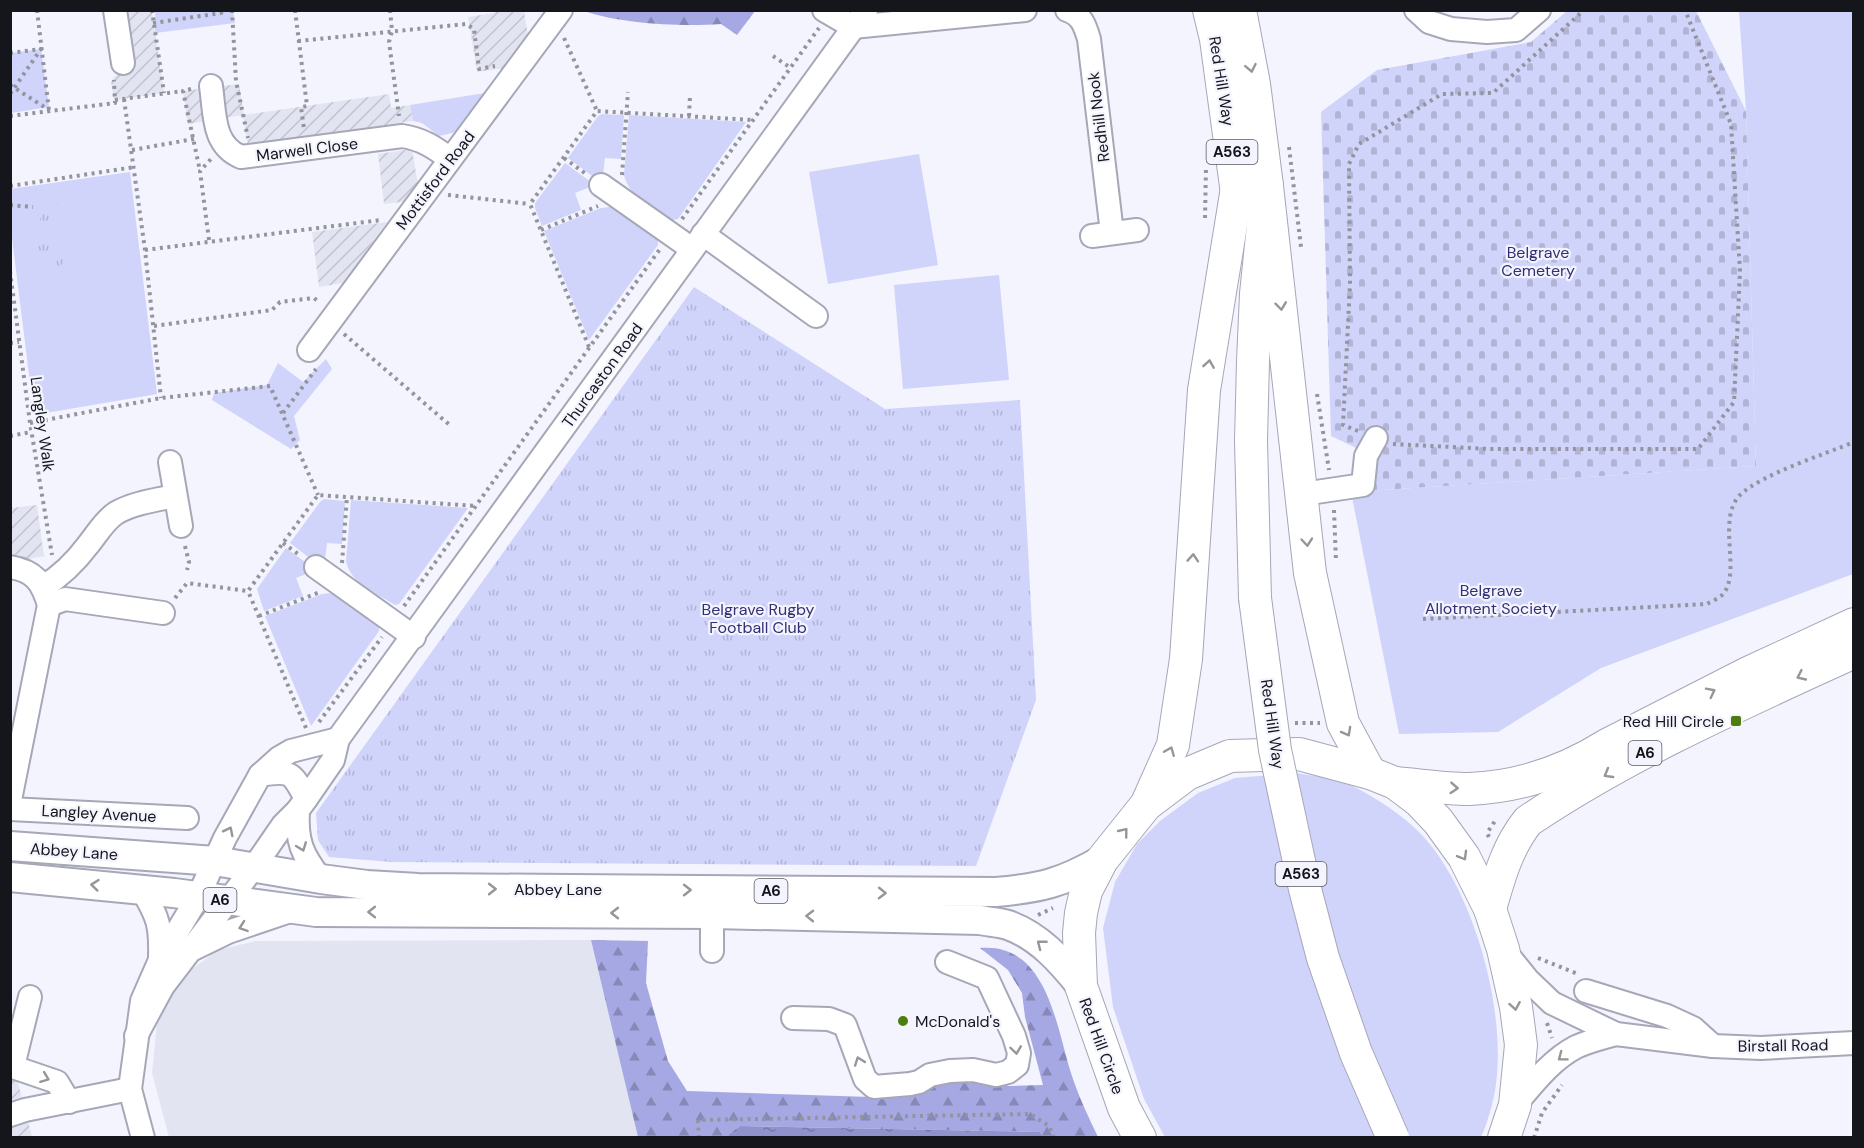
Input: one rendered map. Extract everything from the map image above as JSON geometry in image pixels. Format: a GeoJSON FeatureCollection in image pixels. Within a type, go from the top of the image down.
{"type":"FeatureCollection","features":[{"type":"Feature","properties":{"kind":"highway","name":"Red Hill Way"},"geometry":{"type":"LineString","coordinates":[[1209,10],[1252,187]]}},
{"type":"Feature","properties":{"kind":"highway","name":"Red Hill Way"},"geometry":{"type":"LineString","coordinates":[[1240,10],[1254,84],[1252,187],[1256,294],[1251,441],[1255,598],[1275,750],[1305,889],[1326,969],[1356,1053],[1393,1137]]}},
{"type":"Feature","properties":{"kind":"highway"},"geometry":{"type":"LineString","coordinates":[[1252,187],[1303,494],[1310,573],[1342,723],[1383,778]]}},
{"type":"Feature","properties":{"kind":"highway"},"geometry":{"type":"LineString","coordinates":[[1146,805],[1173,745],[1186,659],[1204,390],[1252,187]]}},
{"type":"Feature","properties":{"kind":"highway","name":"A6"},"geometry":{"type":"LineString","coordinates":[[1383,778],[1467,789],[1534,780],[1587,758],[1607,745],[1748,673],[1854,624]]}},
{"type":"Feature","properties":{"kind":"highway","name":"A6"},"geometry":{"type":"LineString","coordinates":[[1490,909],[1502,866],[1521,830],[1528,822],[1638,756],[1714,717],[1854,652]]}},
{"type":"Feature","properties":{"kind":"highway","name":"Red Hill Circle"},"geometry":{"type":"LineString","coordinates":[[1140,1137],[1124,1108],[1081,986],[1079,933],[1086,891],[1102,860],[1146,805],[1186,774],[1230,756],[1299,754],[1383,778],[1419,801],[1451,837],[1464,857],[1490,909],[1503,949],[1516,1007],[1521,1045],[1515,1105],[1504,1137]]}},
{"type":"Feature","properties":{"kind":"main road","name":"Abbey Lane"},"geometry":{"type":"LineString","coordinates":[[10,846],[215,861],[321,879],[418,888],[996,892],[1049,885],[1102,860]]}},
{"type":"Feature","properties":{"kind":"main road","name":"Abbey Lane"},"geometry":{"type":"LineString","coordinates":[[10,877],[328,912],[712,914],[980,920],[1006,924],[1023,932],[1047,949],[1081,986]]}},
{"type":"Feature","properties":{"kind":"street"},"geometry":{"type":"LineString","coordinates":[[115,10],[123,63]]}},
{"type":"Feature","properties":{"kind":"street"},"geometry":{"type":"LineString","coordinates":[[827,12],[860,19],[1025,10]]}},
{"type":"Feature","properties":{"kind":"street","name":"Redhill Nook"},"geometry":{"type":"LineString","coordinates":[[1068,10],[1075,13],[1085,24],[1089,39],[1102,235],[1137,230]]}},
{"type":"Feature","properties":{"kind":"street"},"geometry":{"type":"LineString","coordinates":[[1416,10],[1429,22],[1451,29],[1487,32],[1516,30],[1539,10]]}},
{"type":"Feature","properties":{"kind":"street","name":"Mottisford Road"},"geometry":{"type":"LineString","coordinates":[[309,350],[558,15]]}},
{"type":"Feature","properties":{"kind":"street","name":"Thurcaston Road"},"geometry":{"type":"LineString","coordinates":[[136,1036],[163,986],[229,901],[283,825],[302,805],[333,760],[338,739],[860,19]]}},
{"type":"Feature","properties":{"kind":"street"},"geometry":{"type":"LineString","coordinates":[[211,86],[218,135],[223,146]]}},
{"type":"Feature","properties":{"kind":"street","name":"Marwell Close"},"geometry":{"type":"LineString","coordinates":[[223,146],[230,153],[241,157],[402,136],[428,143],[450,159]]}},
{"type":"Feature","properties":{"kind":"street"},"geometry":{"type":"LineString","coordinates":[[601,185],[671,234],[698,242],[816,316]]}},
{"type":"Feature","properties":{"kind":"street"},"geometry":{"type":"LineString","coordinates":[[1303,494],[1363,485],[1366,456],[1376,438]]}},
{"type":"Feature","properties":{"kind":"street"},"geometry":{"type":"LineString","coordinates":[[170,462],[181,526]]}},
{"type":"Feature","properties":{"kind":"street"},"geometry":{"type":"LineString","coordinates":[[10,800],[49,590],[87,547],[105,522],[116,513],[129,507],[175,496]]}},
{"type":"Feature","properties":{"kind":"street"},"geometry":{"type":"LineString","coordinates":[[10,567],[22,569],[35,576],[49,590],[65,599],[163,612]]}},
{"type":"Feature","properties":{"kind":"street"},"geometry":{"type":"LineString","coordinates":[[316,567],[414,637]]}},
{"type":"Feature","properties":{"kind":"street","name":"Thurcaston Road"},"geometry":{"type":"LineString","coordinates":[[143,1137],[130,1089],[142,1001],[160,960],[198,897],[246,798],[261,775],[279,758],[291,751],[338,739]]}},
{"type":"Feature","properties":{"kind":"street"},"geometry":{"type":"LineString","coordinates":[[261,775],[282,771],[296,778],[302,805],[297,830],[300,847],[321,879]]}},
{"type":"Feature","properties":{"kind":"street","name":"Langley Avenue"},"geometry":{"type":"LineString","coordinates":[[10,809],[187,818]]}},
{"type":"Feature","properties":{"kind":"street","name":"Thurcaston Road"},"geometry":{"type":"LineString","coordinates":[[142,890],[156,914],[160,937],[160,960]]}},
{"type":"Feature","properties":{"kind":"street","name":"Thurcaston Road"},"geometry":{"type":"LineString","coordinates":[[190,950],[228,932],[298,909]]}},
{"type":"Feature","properties":{"kind":"street"},"geometry":{"type":"LineString","coordinates":[[712,914],[712,951]]}},
{"type":"Feature","properties":{"kind":"street","name":"Birstall Road"},"geometry":{"type":"LineString","coordinates":[[1503,949],[1528,980],[1552,1003],[1616,1034],[1713,1046],[1761,1048],[1854,1043]]}},
{"type":"Feature","properties":{"kind":"street"},"geometry":{"type":"LineString","coordinates":[[793,1018],[829,1019],[845,1025],[865,1079],[874,1087],[910,1084],[919,1082],[930,1075],[950,1071],[973,1070],[996,1075],[1008,1072],[1017,1065],[1019,1053],[1014,1036],[987,978],[947,962]]}},
{"type":"Feature","properties":{"kind":"street"},"geometry":{"type":"LineString","coordinates":[[30,997],[12,1066],[57,1082],[69,1102]]}},
{"type":"Feature","properties":{"kind":"street","name":"Birstall Road"},"geometry":{"type":"LineString","coordinates":[[1598,999],[1667,1016],[1693,1028],[1713,1046]]}},
{"type":"Feature","properties":{"kind":"street","name":"Birstall Road"},"geometry":{"type":"LineString","coordinates":[[1515,1105],[1549,1067],[1563,1056],[1589,1042],[1616,1034]]}},
{"type":"Feature","properties":{"kind":"street"},"geometry":{"type":"LineString","coordinates":[[10,1115],[130,1089]]}},
{"type":"Feature","properties":{"kind":"path"},"geometry":{"type":"LineString","coordinates":[[37,10],[50,111]]}},
{"type":"Feature","properties":{"kind":"path"},"geometry":{"type":"LineString","coordinates":[[152,10],[164,93]]}},
{"type":"Feature","properties":{"kind":"path"},"geometry":{"type":"LineString","coordinates":[[153,23],[221,13],[224,10]]}},
{"type":"Feature","properties":{"kind":"path"},"geometry":{"type":"LineString","coordinates":[[232,10],[236,81],[252,156]]}},
{"type":"Feature","properties":{"kind":"path"},"geometry":{"type":"LineString","coordinates":[[295,10],[307,106],[301,107],[307,148]]}},
{"type":"Feature","properties":{"kind":"path"},"geometry":{"type":"LineString","coordinates":[[390,10],[392,32],[389,42],[402,136]]}},
{"type":"Feature","properties":{"kind":"path"},"geometry":{"type":"LineString","coordinates":[[1584,10],[1493,93],[1442,94],[1359,144],[1348,164],[1350,284],[1343,426],[1391,444],[1490,449],[1698,449],[1734,402],[1740,271],[1731,124],[1685,10]]}},
{"type":"Feature","properties":{"kind":"path"},"geometry":{"type":"LineString","coordinates":[[323,718],[791,68],[827,12]]}},
{"type":"Feature","properties":{"kind":"path"},"geometry":{"type":"LineString","coordinates":[[558,15],[597,111]]}},
{"type":"Feature","properties":{"kind":"path"},"geometry":{"type":"LineString","coordinates":[[298,41],[466,24],[474,29],[479,69],[511,64],[518,68]]}},
{"type":"Feature","properties":{"kind":"path"},"geometry":{"type":"LineString","coordinates":[[10,53],[42,49]]}},
{"type":"Feature","properties":{"kind":"path"},"geometry":{"type":"LineString","coordinates":[[10,94],[13,86],[42,49]]}},
{"type":"Feature","properties":{"kind":"path"},"geometry":{"type":"LineString","coordinates":[[773,56],[791,68]]}},
{"type":"Feature","properties":{"kind":"path"},"geometry":{"type":"LineString","coordinates":[[115,100],[113,82],[123,63]]}},
{"type":"Feature","properties":{"kind":"path"},"geometry":{"type":"LineString","coordinates":[[13,86],[50,111]]}},
{"type":"Feature","properties":{"kind":"path"},"geometry":{"type":"LineString","coordinates":[[10,116],[183,91]]}},
{"type":"Feature","properties":{"kind":"path"},"geometry":{"type":"LineString","coordinates":[[689,116],[690,96]]}},
{"type":"Feature","properties":{"kind":"path"},"geometry":{"type":"LineString","coordinates":[[124,99],[146,250],[161,398]]}},
{"type":"Feature","properties":{"kind":"path"},"geometry":{"type":"LineString","coordinates":[[132,150],[194,139]]}},
{"type":"Feature","properties":{"kind":"path"},"geometry":{"type":"LineString","coordinates":[[209,240],[200,171],[223,146]]}},
{"type":"Feature","properties":{"kind":"path"},"geometry":{"type":"LineString","coordinates":[[564,158],[601,185]]}},
{"type":"Feature","properties":{"kind":"path"},"geometry":{"type":"LineString","coordinates":[[10,186],[135,167]]}},
{"type":"Feature","properties":{"kind":"path"},"geometry":{"type":"LineString","coordinates":[[425,192],[530,204]]}},
{"type":"Feature","properties":{"kind":"path"},"geometry":{"type":"LineString","coordinates":[[10,205],[33,207]]}},
{"type":"Feature","properties":{"kind":"path"},"geometry":{"type":"LineString","coordinates":[[146,250],[209,240],[389,219],[399,228]]}},
{"type":"Feature","properties":{"kind":"path","name":"Langley Walk"},"geometry":{"type":"LineString","coordinates":[[10,271],[49,590]]}},
{"type":"Feature","properties":{"kind":"path"},"geometry":{"type":"LineString","coordinates":[[154,326],[272,310],[280,302],[314,298],[332,319],[452,427]]}},
{"type":"Feature","properties":{"kind":"path"},"geometry":{"type":"LineString","coordinates":[[10,343],[19,342]]}},
{"type":"Feature","properties":{"kind":"path"},"geometry":{"type":"LineString","coordinates":[[282,414],[320,362],[309,350]]}},
{"type":"Feature","properties":{"kind":"path"},"geometry":{"type":"LineString","coordinates":[[30,423],[161,398],[270,386],[318,495]]}},
{"type":"Feature","properties":{"kind":"path"},"geometry":{"type":"LineString","coordinates":[[10,436],[31,432]]}},
{"type":"Feature","properties":{"kind":"path"},"geometry":{"type":"LineString","coordinates":[[1423,619],[1707,604],[1723,594],[1730,576],[1729,519],[1738,497],[1758,482],[1854,442]]}},
{"type":"Feature","properties":{"kind":"path"},"geometry":{"type":"LineString","coordinates":[[259,616],[341,584],[347,497]]}},
{"type":"Feature","properties":{"kind":"path"},"geometry":{"type":"LineString","coordinates":[[163,612],[187,584],[248,591]]}},
{"type":"Feature","properties":{"kind":"path"},"geometry":{"type":"LineString","coordinates":[[1533,956],[1585,976],[1598,999]]}},
{"type":"Feature","properties":{"kind":"path"},"geometry":{"type":"LineString","coordinates":[[699,1137],[698,1120],[1030,1114],[1049,1126],[1054,1137]]}},
{"type":"Feature","properties":{"kind":"shaded area"},"geometry":{"type":"Polygon","coordinates":[[[125,11],[152,11],[164,93],[114,100],[111,81],[119,72],[133,69],[125,11]]]}},
{"type":"Feature","properties":{"kind":"shaded area"},"geometry":{"type":"Polygon","coordinates":[[[494,11],[524,11],[528,36],[505,68],[477,72],[468,17],[494,13],[494,11]]]}},
{"type":"Feature","properties":{"kind":"shaded area"},"geometry":{"type":"Polygon","coordinates":[[[239,84],[244,115],[389,94],[391,108],[410,105],[413,121],[248,145],[243,115],[188,124],[183,91],[239,84]]]}},
{"type":"Feature","properties":{"kind":"shaded area"},"geometry":{"type":"Polygon","coordinates":[[[412,149],[419,191],[409,201],[384,204],[378,154],[412,149]]]}},
{"type":"Feature","properties":{"kind":"shaded area"},"geometry":{"type":"Polygon","coordinates":[[[387,222],[343,283],[319,287],[312,232],[387,222]]]}},
{"type":"Feature","properties":{"kind":"shaded area"},"geometry":{"type":"Polygon","coordinates":[[[37,505],[44,556],[29,559],[11,555],[11,508],[37,505]]]}},
{"type":"Feature","properties":{"kind":"shaded area"},"geometry":{"type":"Polygon","coordinates":[[[591,940],[638,1137],[169,1137],[152,1073],[157,1023],[170,993],[192,969],[218,950],[256,941],[591,940]]]}},
{"type":"Feature","properties":{"kind":"shaded area"},"geometry":{"type":"Polygon","coordinates":[[[10,1071],[15,1071],[32,1137],[11,1137],[10,1071]]]}},
{"type":"Feature","properties":{"kind":"green space"},"geometry":{"type":"Polygon","coordinates":[[[155,11],[233,11],[235,23],[155,33],[155,11]]]}},
{"type":"Feature","properties":{"kind":"green space"},"geometry":{"type":"Polygon","coordinates":[[[584,11],[755,11],[737,35],[721,24],[652,24],[616,19],[584,11]]]}},
{"type":"Feature","properties":{"kind":"green space","name":"Belgrave Cemetery"},"geometry":{"type":"Polygon","coordinates":[[[1567,11],[1696,11],[1746,111],[1756,466],[1351,492],[1371,455],[1331,436],[1321,112],[1377,70],[1531,42],[1567,11]]]}},
{"type":"Feature","properties":{"kind":"green space","name":"Belgrave Allotment Society"},"geometry":{"type":"Polygon","coordinates":[[[1739,11],[1853,11],[1853,574],[1601,668],[1498,732],[1399,734],[1351,492],[1756,466],[1746,111],[1739,11]]]}},
{"type":"Feature","properties":{"kind":"green space"},"geometry":{"type":"Polygon","coordinates":[[[41,49],[49,107],[11,113],[11,53],[41,49]]]}},
{"type":"Feature","properties":{"kind":"green space"},"geometry":{"type":"Polygon","coordinates":[[[485,93],[456,132],[439,136],[422,123],[413,121],[410,105],[485,93]]]}},
{"type":"Feature","properties":{"kind":"green space"},"geometry":{"type":"Polygon","coordinates":[[[602,114],[624,115],[621,159],[605,158],[603,175],[599,181],[568,158],[598,116],[602,114]]]}},
{"type":"Feature","properties":{"kind":"green space"},"geometry":{"type":"Polygon","coordinates":[[[629,115],[746,122],[678,219],[673,220],[644,202],[627,183],[624,175],[629,115]]]}},
{"type":"Feature","properties":{"kind":"green space"},"geometry":{"type":"Polygon","coordinates":[[[919,154],[938,265],[828,284],[809,172],[919,154]]]}},
{"type":"Feature","properties":{"kind":"green space"},"geometry":{"type":"Polygon","coordinates":[[[565,163],[595,185],[575,193],[581,210],[542,226],[535,203],[565,163]]]}},
{"type":"Feature","properties":{"kind":"green space"},"geometry":{"type":"Polygon","coordinates":[[[130,172],[157,394],[34,415],[11,230],[10,189],[130,172]]]}},
{"type":"Feature","properties":{"kind":"green space"},"geometry":{"type":"Polygon","coordinates":[[[47,199],[52,199],[58,205],[58,223],[53,229],[44,228],[40,219],[41,205],[47,199]]]}},
{"type":"Feature","properties":{"kind":"green space"},"geometry":{"type":"Polygon","coordinates":[[[610,207],[658,239],[658,245],[589,340],[544,231],[601,208],[610,207]]]}},
{"type":"Feature","properties":{"kind":"green space"},"geometry":{"type":"Polygon","coordinates":[[[61,236],[69,239],[70,247],[67,258],[61,265],[46,270],[34,264],[31,258],[32,251],[38,243],[48,244],[61,236]]]}},
{"type":"Feature","properties":{"kind":"green space"},"geometry":{"type":"Polygon","coordinates":[[[999,275],[1009,380],[903,389],[894,285],[999,275]]]}},
{"type":"Feature","properties":{"kind":"green space","name":"Belgrave Rugby Football Club"},"geometry":{"type":"Polygon","coordinates":[[[694,287],[885,409],[1020,400],[1036,700],[976,866],[392,862],[329,857],[318,840],[316,813],[694,287]]]}},
{"type":"Feature","properties":{"kind":"green space"},"geometry":{"type":"Polygon","coordinates":[[[326,359],[332,369],[294,416],[300,440],[291,449],[212,400],[214,393],[267,385],[278,363],[303,382],[326,359]]]}},
{"type":"Feature","properties":{"kind":"green space"},"geometry":{"type":"Polygon","coordinates":[[[324,499],[345,501],[342,544],[327,543],[325,560],[320,566],[290,543],[324,499]]]}},
{"type":"Feature","properties":{"kind":"green space"},"geometry":{"type":"Polygon","coordinates":[[[351,500],[468,508],[399,604],[395,605],[365,587],[348,569],[346,561],[351,500]]]}},
{"type":"Feature","properties":{"kind":"green space"},"geometry":{"type":"Polygon","coordinates":[[[286,548],[316,570],[296,578],[303,596],[264,611],[257,589],[286,548]]]}},
{"type":"Feature","properties":{"kind":"green space"},"geometry":{"type":"Polygon","coordinates":[[[331,593],[379,624],[379,631],[311,726],[265,616],[322,594],[331,593]]]}},
{"type":"Feature","properties":{"kind":"green space"},"geometry":{"type":"Polygon","coordinates":[[[1297,773],[1338,780],[1391,809],[1418,831],[1439,857],[1458,888],[1486,964],[1494,1004],[1498,1043],[1497,1080],[1490,1112],[1480,1138],[1165,1137],[1144,1099],[1113,1007],[1103,928],[1115,882],[1137,844],[1160,821],[1198,793],[1235,778],[1297,773]]]}},
{"type":"Feature","properties":{"kind":"green space"},"geometry":{"type":"Polygon","coordinates":[[[591,940],[648,941],[646,983],[668,1061],[687,1091],[871,1097],[879,1092],[929,1089],[942,1082],[982,1076],[1009,1086],[1043,1085],[1025,1017],[1022,993],[1008,970],[980,948],[1003,950],[1020,958],[1034,973],[1045,991],[1074,1081],[1098,1137],[1043,1137],[1040,1132],[740,1126],[729,1134],[729,1137],[638,1137],[591,940]]]}},
{"type":"Feature","properties":{"kind":"water"},"geometry":{"type":"Polygon","coordinates":[[[740,1126],[1040,1132],[1043,1137],[729,1137],[729,1134],[740,1126]]]}},
{"type":"Feature","properties":{"kind":"place","name":"Red Hill Circle"},"geometry":{"type":"Point","coordinates":[1736,721]}},
{"type":"Feature","properties":{"kind":"place","name":"McDonald's"},"geometry":{"type":"Point","coordinates":[903,1021]}}]}
